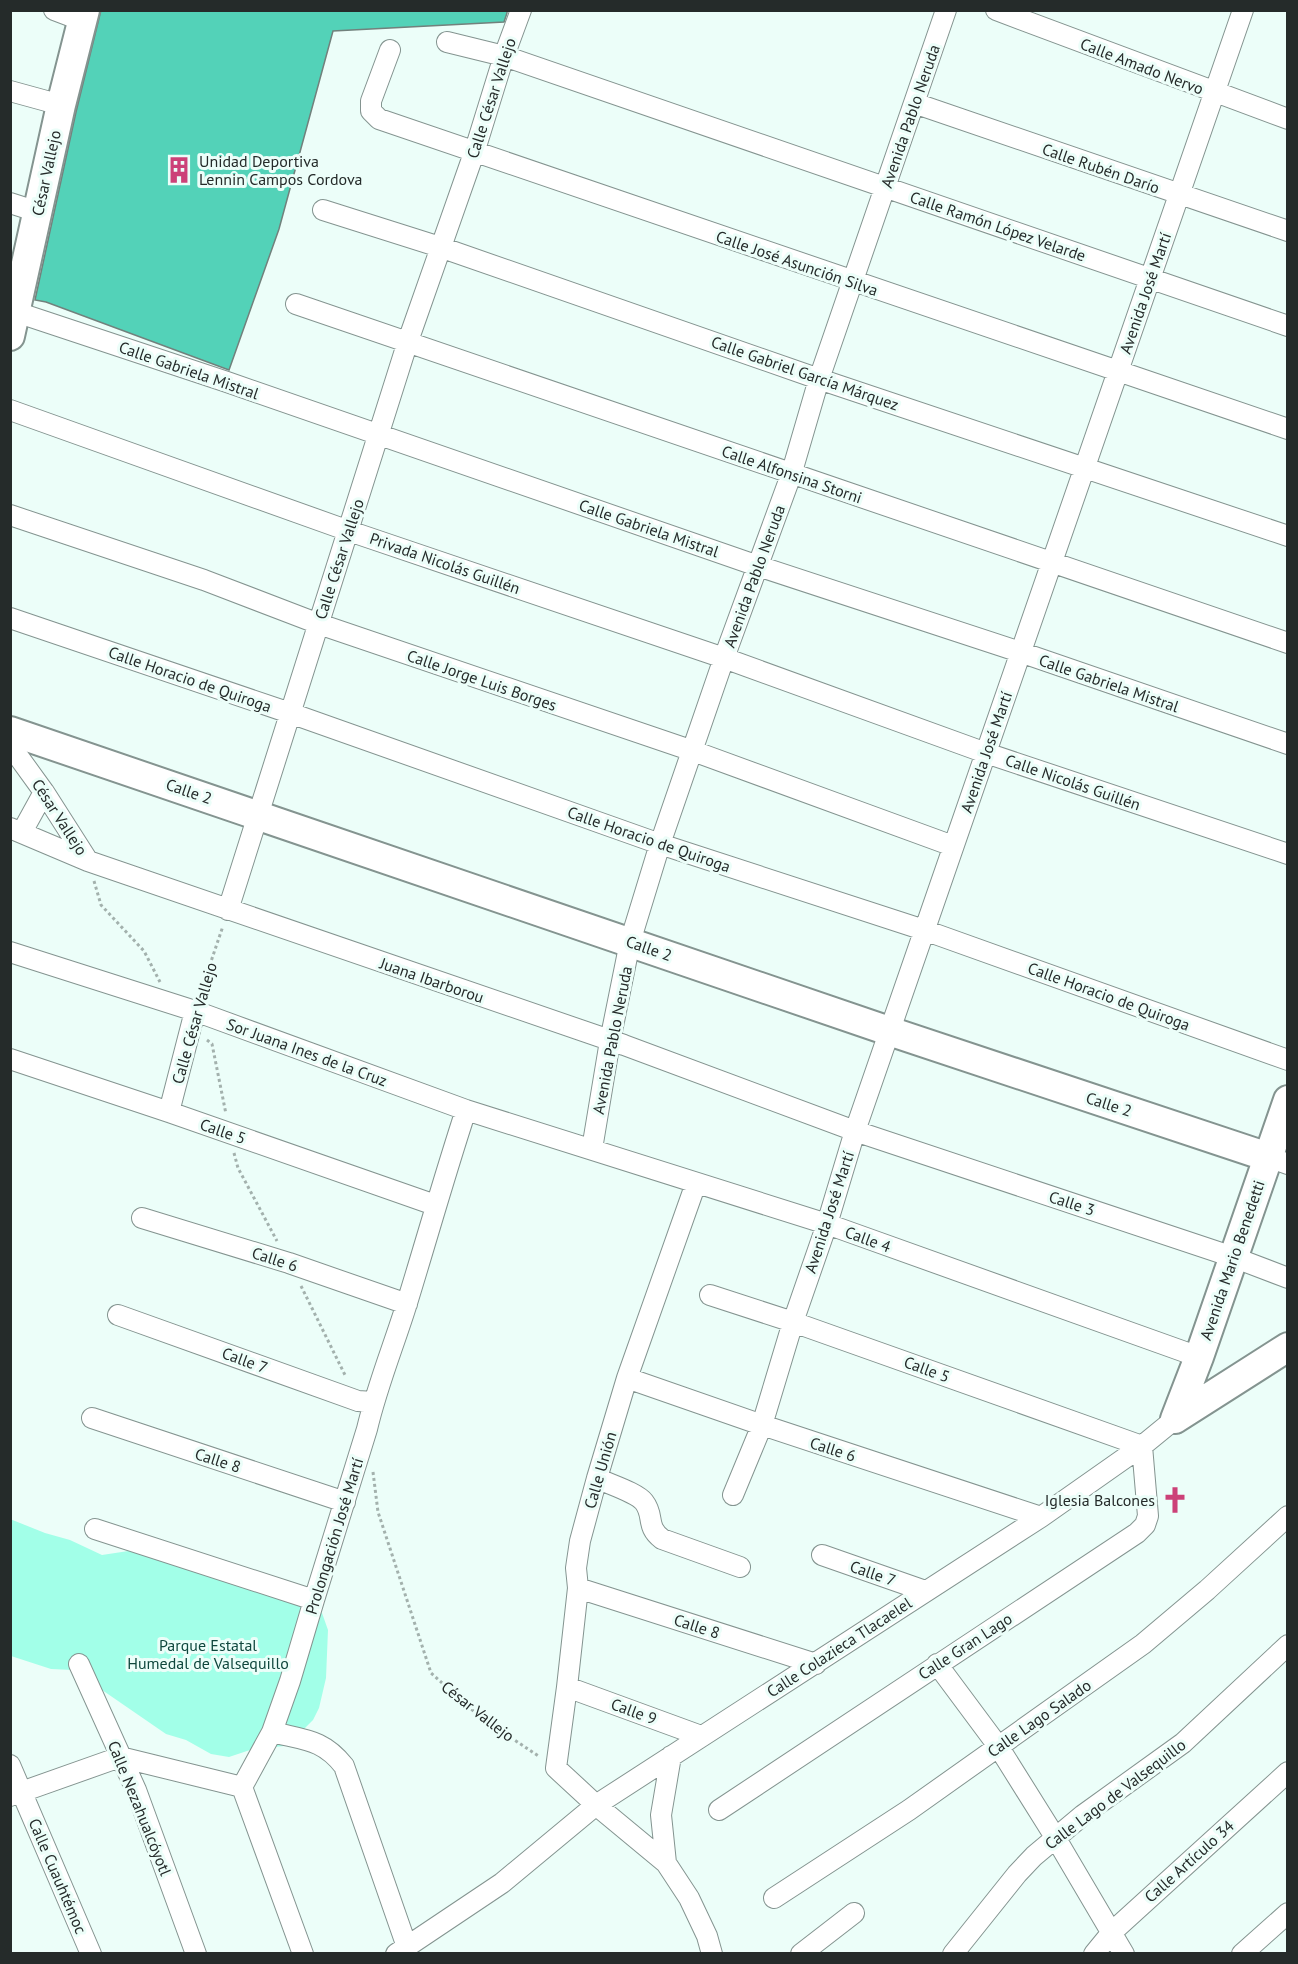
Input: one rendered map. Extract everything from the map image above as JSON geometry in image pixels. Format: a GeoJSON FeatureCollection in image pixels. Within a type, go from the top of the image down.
{"type":"FeatureCollection","features":[{"type":"Feature","properties":{"kind":"street"},"geometry":{"type":"LineString","coordinates":[[54,10],[84,16]]}},
{"type":"Feature","properties":{"kind":"street","name":"Calle César Vallejo"},"geometry":{"type":"LineString","coordinates":[[228,910],[408,341],[521,10]]}},
{"type":"Feature","properties":{"kind":"street","name":"Avenida Pablo Neruda"},"geometry":{"type":"LineString","coordinates":[[592,1149],[630,942],[660,844],[724,658],[791,475],[819,379],[946,10]]}},
{"type":"Feature","properties":{"kind":"street","name":"Calle Amado Nervo"},"geometry":{"type":"LineString","coordinates":[[996,10],[1287,119]]}},
{"type":"Feature","properties":{"kind":"street","name":"Avenida José Martí"},"geometry":{"type":"LineString","coordinates":[[733,1495],[762,1425],[855,1131],[1243,10]]}},
{"type":"Feature","properties":{"kind":"street","name":"César Vallejo"},"geometry":{"type":"LineString","coordinates":[[12,320],[38,212],[60,105],[84,16]]}},
{"type":"Feature","properties":{"kind":"street"},"geometry":{"type":"LineString","coordinates":[[447,42],[504,56]]}},
{"type":"Feature","properties":{"kind":"street","name":"Calle José Asunción Silva"},"geometry":{"type":"LineString","coordinates":[[390,50],[371,101],[371,111],[379,120],[1287,429]]}},
{"type":"Feature","properties":{"kind":"street","name":"Calle Ramón López Velarde"},"geometry":{"type":"LineString","coordinates":[[504,56],[1287,326]]}},
{"type":"Feature","properties":{"kind":"street"},"geometry":{"type":"LineString","coordinates":[[10,92],[60,105]]}},
{"type":"Feature","properties":{"kind":"street","name":"Calle Rubén Darío"},"geometry":{"type":"LineString","coordinates":[[914,103],[1287,231]]}},
{"type":"Feature","properties":{"kind":"street"},"geometry":{"type":"LineString","coordinates":[[10,203],[38,212]]}},
{"type":"Feature","properties":{"kind":"street","name":"Calle Gabriel García Márquez"},"geometry":{"type":"LineString","coordinates":[[323,210],[440,247],[819,379],[1287,536]]}},
{"type":"Feature","properties":{"kind":"street","name":"Calle Alfonsina Storni"},"geometry":{"type":"LineString","coordinates":[[296,304],[1287,643]]}},
{"type":"Feature","properties":{"kind":"street","name":"Calle Gabriela Mistral"},"geometry":{"type":"LineString","coordinates":[[12,320],[226,382],[758,566],[1020,652],[1287,744]]}},
{"type":"Feature","properties":{"kind":"street","name":"Privada Nicolás Guillén"},"geometry":{"type":"LineString","coordinates":[[10,410],[349,531],[724,658]]}},
{"type":"Feature","properties":{"kind":"street","name":"Calle Jorge Luis Borges"},"geometry":{"type":"LineString","coordinates":[[10,515],[204,580],[319,624],[693,751],[953,846]]}},
{"type":"Feature","properties":{"kind":"street","name":"Calle Horacio de Quiroga"},"geometry":{"type":"LineString","coordinates":[[10,618],[290,713],[660,844],[924,930],[1287,1060]]}},
{"type":"Feature","properties":{"kind":"street","name":"Calle Nicolás Guillén"},"geometry":{"type":"LineString","coordinates":[[724,658],[986,753],[1287,854]]}},
{"type":"Feature","properties":{"kind":"street","name":"Calle 2"},"geometry":{"type":"LineString","coordinates":[[10,730],[889,1031],[1278,1161]]}},
{"type":"Feature","properties":{"kind":"street","name":"César Vallejo"},"geometry":{"type":"LineString","coordinates":[[10,745],[44,792],[88,861]]}},
{"type":"Feature","properties":{"kind":"street"},"geometry":{"type":"LineString","coordinates":[[16,830],[44,792]]}},
{"type":"Feature","properties":{"kind":"street","name":"Juana Ibarborou"},"geometry":{"type":"LineString","coordinates":[[16,830],[88,861],[610,1041],[855,1131]]}},
{"type":"Feature","properties":{"kind":"street","name":"Sor Juana Ines de la Cruz"},"geometry":{"type":"LineString","coordinates":[[10,952],[195,1011],[466,1110]]}},
{"type":"Feature","properties":{"kind":"street","name":"Calle César Vallejo"},"geometry":{"type":"LineString","coordinates":[[169,1112],[195,1011]]}},
{"type":"Feature","properties":{"kind":"street","name":"Calle 5"},"geometry":{"type":"LineString","coordinates":[[10,1059],[435,1205]]}},
{"type":"Feature","properties":{"kind":"street","name":"Avenida Mario Benedetti"},"geometry":{"type":"LineString","coordinates":[[1174,1419],[1199,1357],[1233,1257],[1278,1161],[1287,1100]]}},
{"type":"Feature","properties":{"kind":"street","name":"Calle 4"},"geometry":{"type":"LineString","coordinates":[[466,1110],[827,1224],[1199,1357]]}},
{"type":"Feature","properties":{"kind":"street","name":"Prolongación José Martí"},"geometry":{"type":"LineString","coordinates":[[242,1786],[272,1732],[290,1681],[368,1429],[373,1402],[466,1110]]}},
{"type":"Feature","properties":{"kind":"street","name":"Calle 3"},"geometry":{"type":"LineString","coordinates":[[855,1131],[1233,1257],[1287,1278]]}},
{"type":"Feature","properties":{"kind":"street","name":"Calle Unión"},"geometry":{"type":"LineString","coordinates":[[556,1768],[578,1588],[576,1568],[580,1541],[627,1378],[696,1183]]}},
{"type":"Feature","properties":{"kind":"street","name":"Calle 6"},"geometry":{"type":"LineString","coordinates":[[141,1218],[290,1263],[406,1304]]}},
{"type":"Feature","properties":{"kind":"street","name":"Calle 5"},"geometry":{"type":"LineString","coordinates":[[710,1294],[1142,1446]]}},
{"type":"Feature","properties":{"kind":"street","name":"Calle 7"},"geometry":{"type":"LineString","coordinates":[[118,1315],[358,1401],[373,1402]]}},
{"type":"Feature","properties":{"kind":"street","name":"Calle Colazieca Tlacaelel"},"geometry":{"type":"LineString","coordinates":[[402,1950],[502,1883],[596,1805],[1041,1517],[1142,1446],[1174,1419],[1287,1347]]}},
{"type":"Feature","properties":{"kind":"street","name":"Calle 6"},"geometry":{"type":"LineString","coordinates":[[627,1378],[1041,1517]]}},
{"type":"Feature","properties":{"kind":"street","name":"Calle 8"},"geometry":{"type":"LineString","coordinates":[[92,1418],[345,1502]]}},
{"type":"Feature","properties":{"kind":"street","name":"Calle Gran Lago"},"geometry":{"type":"LineString","coordinates":[[719,1810],[1137,1533],[1145,1525],[1148,1516],[1142,1446]]}},
{"type":"Feature","properties":{"kind":"street"},"geometry":{"type":"LineString","coordinates":[[597,1478],[643,1501],[650,1515],[651,1525],[662,1539],[740,1567]]}},
{"type":"Feature","properties":{"kind":"street","name":"Calle Lago Salado"},"geometry":{"type":"LineString","coordinates":[[774,1898],[909,1810],[1143,1644],[1208,1590],[1287,1516]]}},
{"type":"Feature","properties":{"kind":"street"},"geometry":{"type":"LineString","coordinates":[[95,1528],[314,1600]]}},
{"type":"Feature","properties":{"kind":"street","name":"Calle 7"},"geometry":{"type":"LineString","coordinates":[[822,1555],[925,1591]]}},
{"type":"Feature","properties":{"kind":"street","name":"Calle 8"},"geometry":{"type":"LineString","coordinates":[[578,1588],[816,1664]]}},
{"type":"Feature","properties":{"kind":"street","name":"Calle Lago de Valsequillo"},"geometry":{"type":"LineString","coordinates":[[953,1953],[1017,1874],[1055,1837],[1183,1743],[1287,1645]]}},
{"type":"Feature","properties":{"kind":"street","name":"Calle Nezahualcóyotl"},"geometry":{"type":"LineString","coordinates":[[80,1664],[136,1790],[196,1953]]}},
{"type":"Feature","properties":{"kind":"street"},"geometry":{"type":"LineString","coordinates":[[937,1664],[998,1746],[1124,1953]]}},
{"type":"Feature","properties":{"kind":"street","name":"Calle 9"},"geometry":{"type":"LineString","coordinates":[[567,1687],[701,1736]]}},
{"type":"Feature","properties":{"kind":"street"},"geometry":{"type":"LineString","coordinates":[[272,1732],[318,1744],[333,1752],[344,1766],[402,1950]]}},
{"type":"Feature","properties":{"kind":"street"},"geometry":{"type":"LineString","coordinates":[[666,1863],[661,1815],[670,1756]]}},
{"type":"Feature","properties":{"kind":"street"},"geometry":{"type":"LineString","coordinates":[[16,1795],[120,1757],[242,1786],[303,1953]]}},
{"type":"Feature","properties":{"kind":"street","name":"Calle Cuauhtémoc"},"geometry":{"type":"LineString","coordinates":[[10,1766],[16,1795],[91,1953]]}},
{"type":"Feature","properties":{"kind":"street"},"geometry":{"type":"LineString","coordinates":[[556,1768],[596,1805],[666,1863],[689,1898],[707,1936],[712,1953]]}},
{"type":"Feature","properties":{"kind":"street","name":"Calle Artículo 34"},"geometry":{"type":"LineString","coordinates":[[1094,1953],[1112,1932],[1287,1772]]}},
{"type":"Feature","properties":{"kind":"street"},"geometry":{"type":"LineString","coordinates":[[801,1953],[854,1913]]}},
{"type":"Feature","properties":{"kind":"street"},"geometry":{"type":"LineString","coordinates":[[1242,1953],[1287,1913]]}},
{"type":"Feature","properties":{"kind":"path","name":"Calle César Vallejo"},"geometry":{"type":"LineString","coordinates":[[195,1011],[228,910]]}},
{"type":"Feature","properties":{"kind":"path","name":"César Vallejo"},"geometry":{"type":"LineString","coordinates":[[372,1465],[378,1512],[431,1673],[480,1717],[556,1768]]}},
{"type":"Feature","properties":{"kind":"green space","name":"Parque Estatal Humedal de Valsequillo"},"geometry":{"type":"Polygon","coordinates":[[[10,1519],[70,1540],[102,1555],[135,1550],[148,1553],[164,1562],[206,1558],[308,1599],[322,1613],[328,1630],[326,1678],[319,1708],[313,1720],[284,1746],[253,1749],[229,1757],[211,1754],[186,1740],[166,1734],[73,1670],[51,1669],[11,1656],[10,1519]]]}},
{"type":"Feature","properties":{"kind":"building","name":"Unidad Deportiva Lennin Campos Cordova"},"geometry":{"type":"Polygon","coordinates":[[[101,10],[507,10],[507,13],[504,22],[333,31],[279,229],[229,370],[46,302],[35,300],[101,10]]]}},
{"type":"Feature","properties":{"kind":"place","name":"Unidad Deportiva Lennin Campos Cordova"},"geometry":{"type":"Point","coordinates":[179,170]}},
{"type":"Feature","properties":{"kind":"place","name":"Iglesia Balcones"},"geometry":{"type":"Point","coordinates":[1175,1500]}}]}
